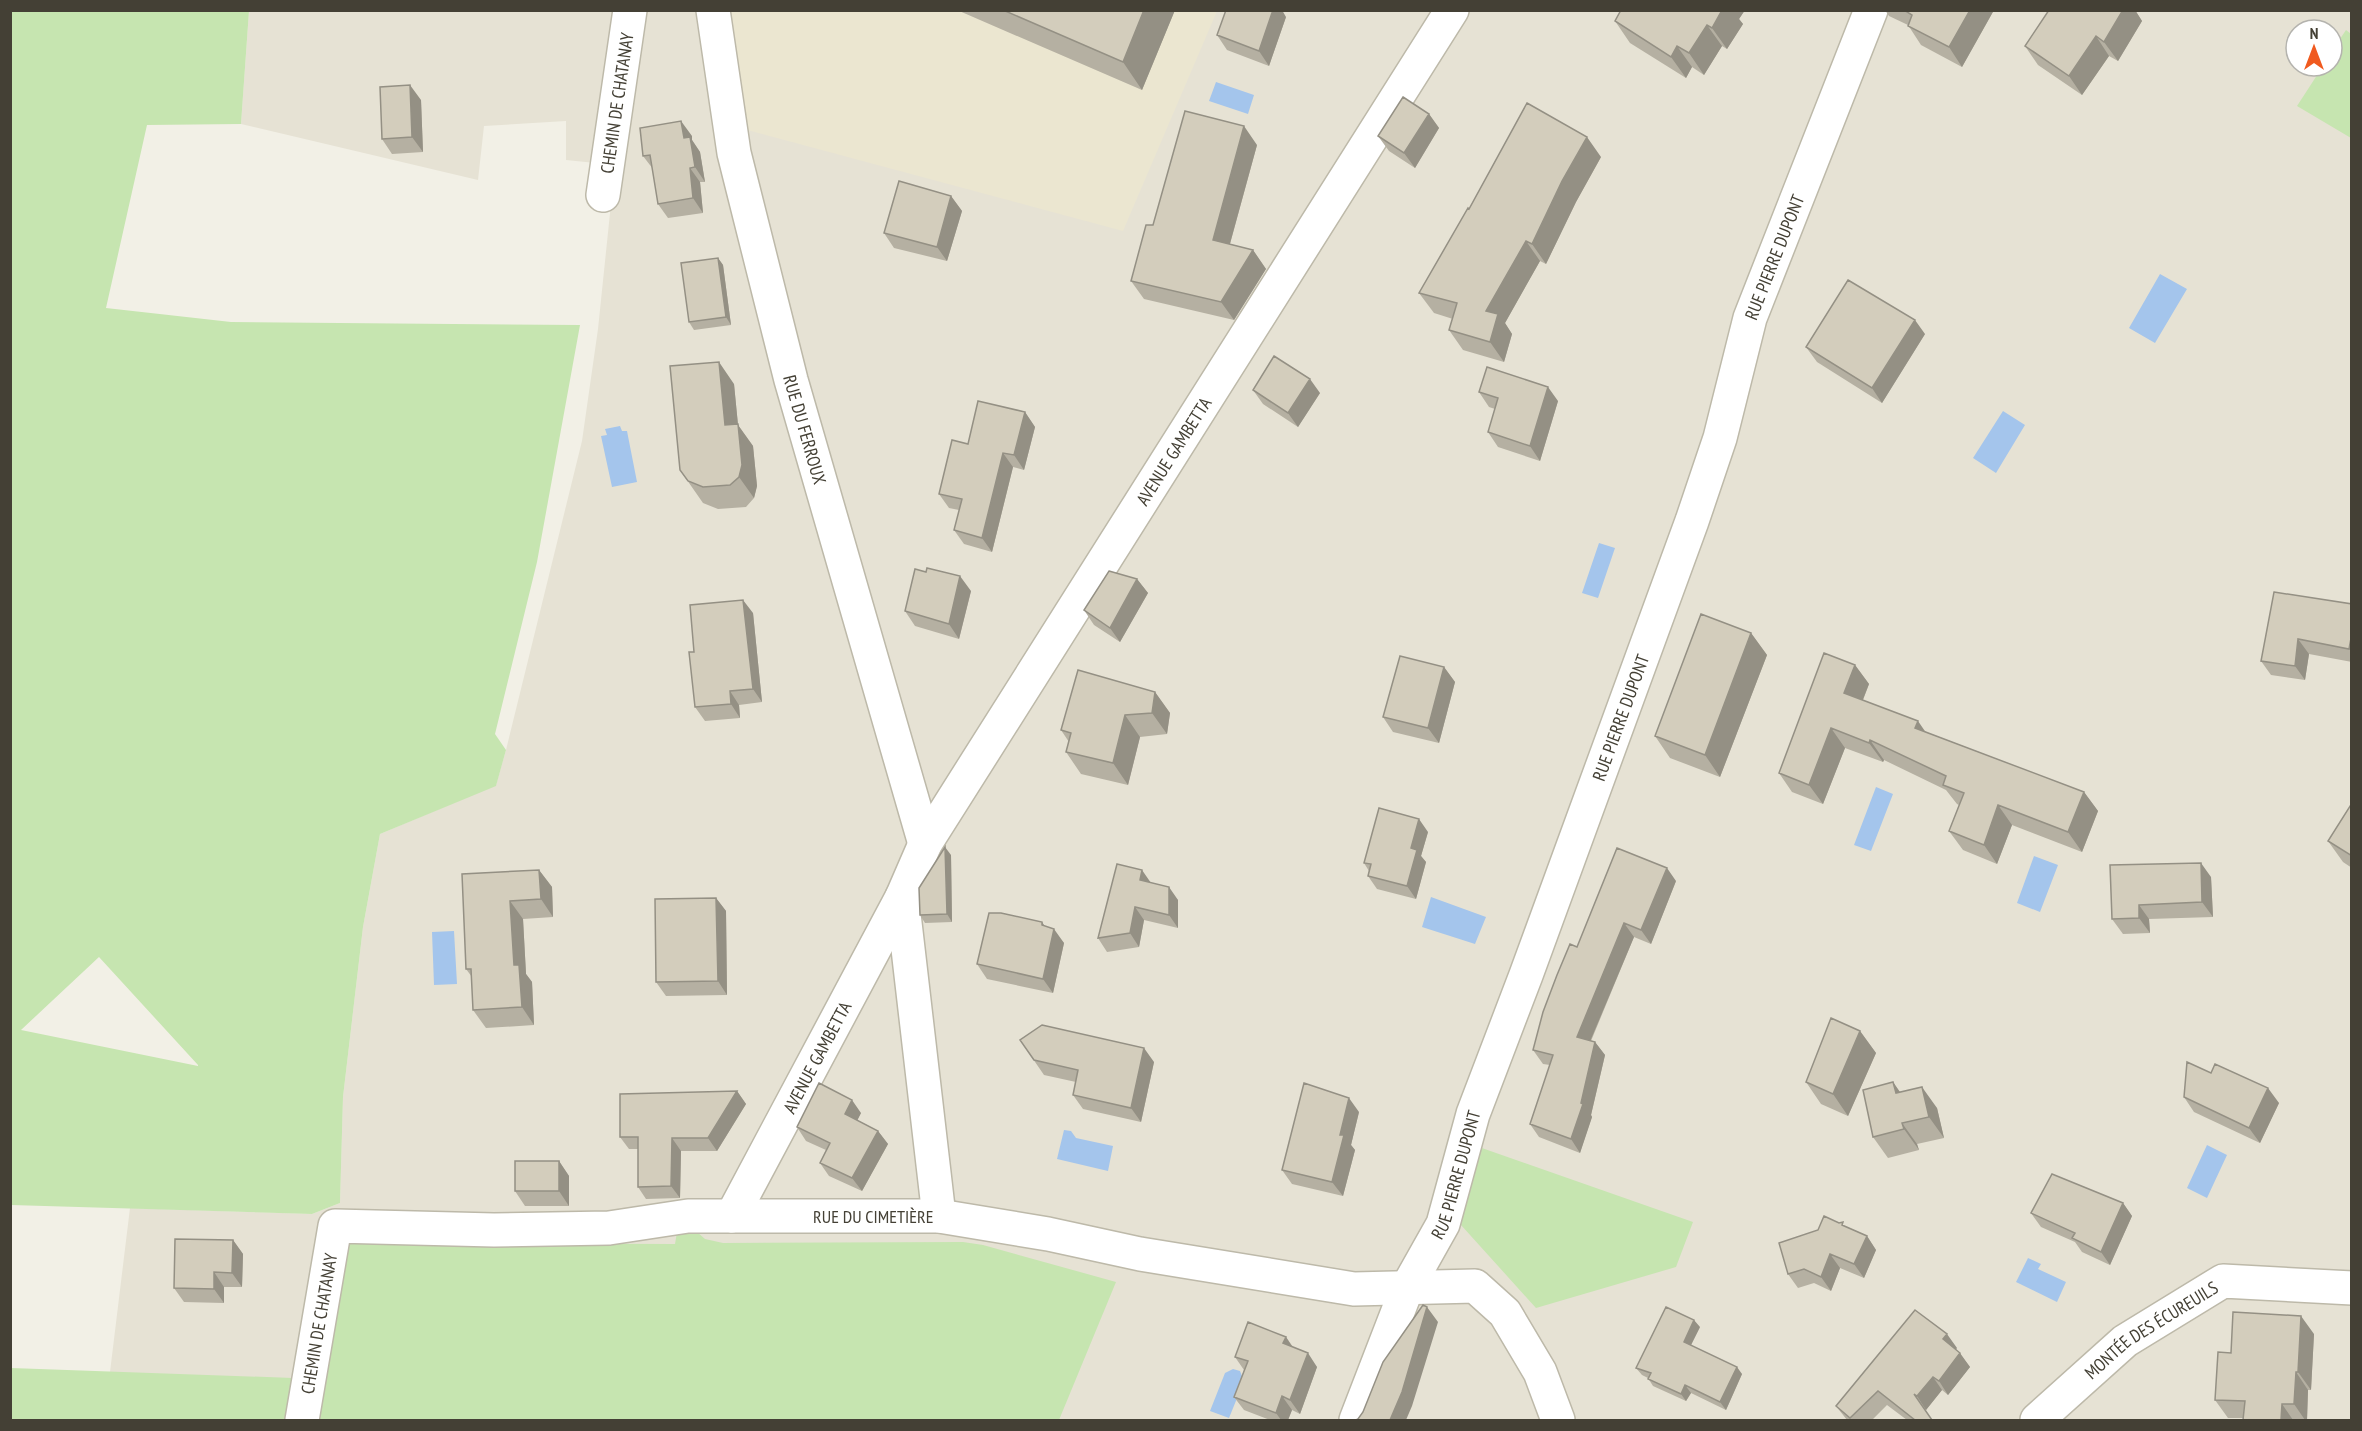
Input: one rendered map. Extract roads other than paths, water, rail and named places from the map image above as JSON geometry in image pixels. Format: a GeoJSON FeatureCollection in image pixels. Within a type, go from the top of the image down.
{"type":"FeatureCollection","features":[{"type":"Feature","properties":{"kind":"street","name":"CHEMIN DE CHATANAY"},"geometry":{"type":"LineString","coordinates":[[603,195],[630,10]]}},
{"type":"Feature","properties":{"kind":"street","name":"RUE DU FERROUX"},"geometry":{"type":"LineString","coordinates":[[713,10],[736,165],[791,380],[925,844]]}},
{"type":"Feature","properties":{"kind":"street","name":"AVENUE GAMBETTA"},"geometry":{"type":"LineString","coordinates":[[732,1216],[902,897],[925,844],[1452,10]]}},
{"type":"Feature","properties":{"kind":"street","name":"RUE PIERRE DUPONT"},"geometry":{"type":"LineString","coordinates":[[1356,1420],[1407,1288],[1443,1224],[1473,1114],[1692,521],[1720,438],[1750,318],[1870,10]]}},
{"type":"Feature","properties":{"kind":"street"},"geometry":{"type":"LineString","coordinates":[[902,897],[939,1216]]}},
{"type":"Feature","properties":{"kind":"street","name":"RUE DU CIMETIÈRE"},"geometry":{"type":"LineString","coordinates":[[335,1226],[494,1230],[597,1228],[671,1217],[939,1216],[1048,1234],[1140,1254],[1354,1289],[1407,1288]]}},
{"type":"Feature","properties":{"kind":"street","name":"CHEMIN DE CHATANAY"},"geometry":{"type":"LineString","coordinates":[[302,1420],[335,1226]]}},
{"type":"Feature","properties":{"kind":"street","name":"MONTÉE DES ÉCUREUILS"},"geometry":{"type":"LineString","coordinates":[[2037,1420],[2125,1341],[2223,1281],[2352,1288]]}},
{"type":"Feature","properties":{"kind":"street"},"geometry":{"type":"LineString","coordinates":[[1407,1288],[1475,1286],[1506,1313],[1540,1372],[1558,1420]]}},
{"type":"Feature","properties":{"kind":"water"},"geometry":{"type":"Polygon","coordinates":[[[1216,82],[1254,95],[1248,114],[1209,101],[1216,82]]]}},
{"type":"Feature","properties":{"kind":"water"},"geometry":{"type":"Polygon","coordinates":[[[2160,274],[2187,289],[2155,343],[2129,328],[2160,274]]]}},
{"type":"Feature","properties":{"kind":"water"},"geometry":{"type":"Polygon","coordinates":[[[2003,411],[2025,425],[1996,473],[1973,458],[2003,411]]]}},
{"type":"Feature","properties":{"kind":"water"},"geometry":{"type":"Polygon","coordinates":[[[620,426],[622,431],[627,431],[637,482],[612,487],[601,436],[607,435],[605,429],[620,426]]]}},
{"type":"Feature","properties":{"kind":"water"},"geometry":{"type":"Polygon","coordinates":[[[1599,543],[1615,548],[1598,598],[1582,593],[1599,543]]]}},
{"type":"Feature","properties":{"kind":"water"},"geometry":{"type":"Polygon","coordinates":[[[1876,787],[1893,794],[1871,851],[1854,845],[1876,787]]]}},
{"type":"Feature","properties":{"kind":"water"},"geometry":{"type":"Polygon","coordinates":[[[2034,856],[2058,865],[2040,912],[2017,903],[2034,856]]]}},
{"type":"Feature","properties":{"kind":"water"},"geometry":{"type":"Polygon","coordinates":[[[1431,897],[1486,917],[1475,944],[1422,927],[1431,897]]]}},
{"type":"Feature","properties":{"kind":"water"},"geometry":{"type":"Polygon","coordinates":[[[454,931],[457,984],[434,985],[432,932],[454,931]]]}},
{"type":"Feature","properties":{"kind":"water"},"geometry":{"type":"Polygon","coordinates":[[[1064,1130],[1071,1131],[1076,1138],[1113,1146],[1108,1171],[1057,1159],[1064,1130]]]}},
{"type":"Feature","properties":{"kind":"water"},"geometry":{"type":"Polygon","coordinates":[[[2207,1145],[2227,1155],[2207,1198],[2187,1188],[2207,1145]]]}},
{"type":"Feature","properties":{"kind":"water"},"geometry":{"type":"Polygon","coordinates":[[[2028,1258],[2041,1264],[2038,1269],[2066,1282],[2057,1302],[2016,1282],[2028,1258]]]}},
{"type":"Feature","properties":{"kind":"water"},"geometry":{"type":"Polygon","coordinates":[[[1233,1369],[1240,1371],[1244,1381],[1229,1418],[1210,1411],[1225,1373],[1233,1369]]]}}]}
